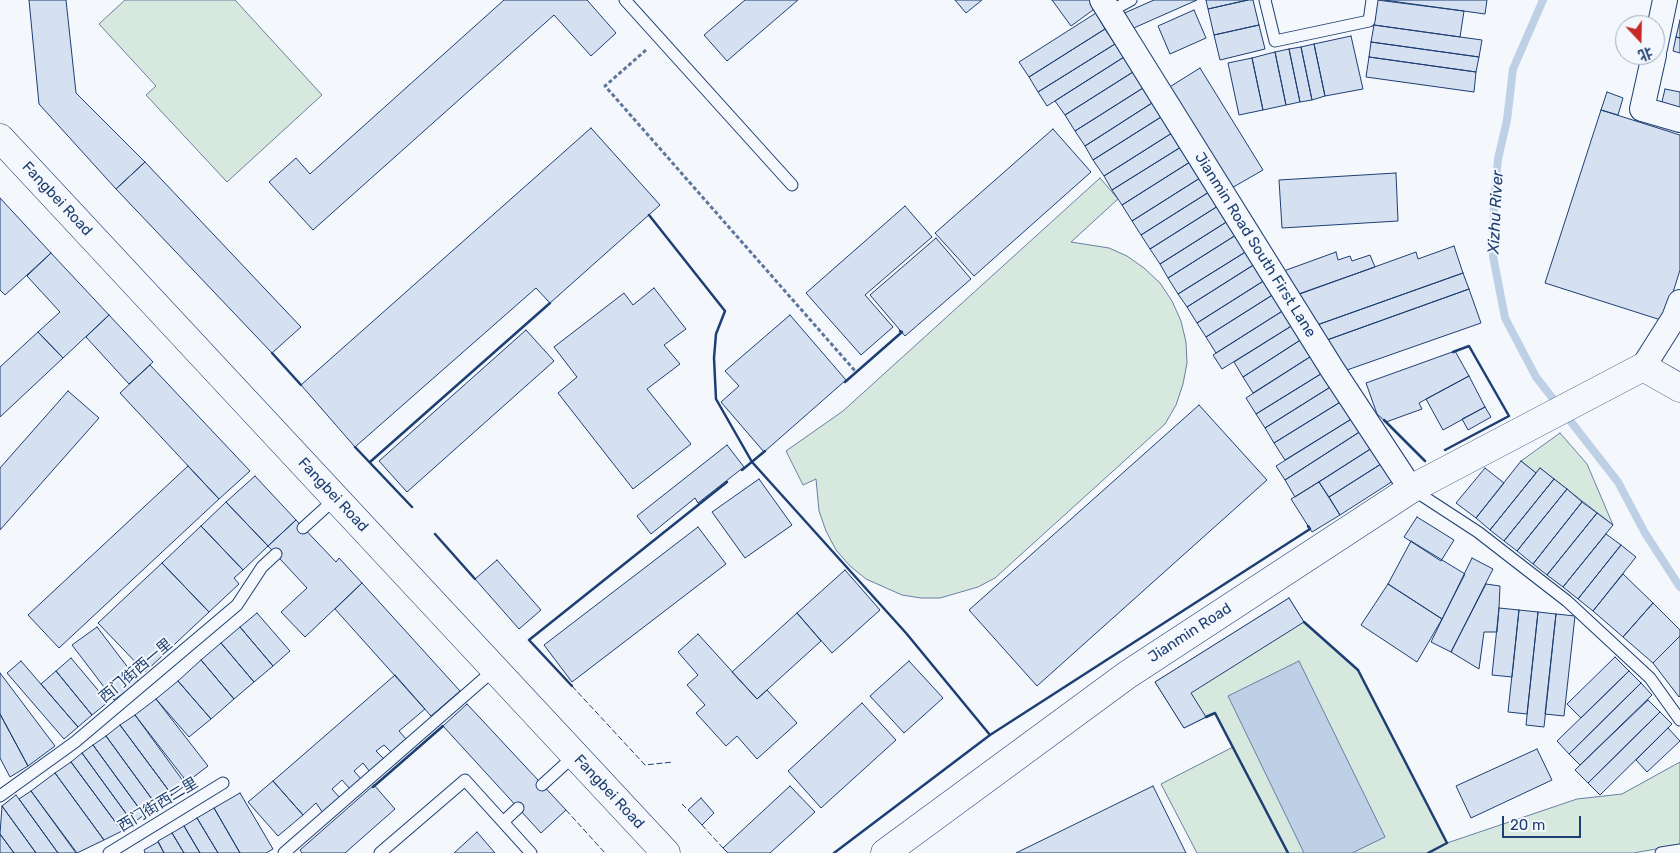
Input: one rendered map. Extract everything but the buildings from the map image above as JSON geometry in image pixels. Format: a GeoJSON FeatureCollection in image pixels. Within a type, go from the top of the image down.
{"type":"FeatureCollection","features":[{"type":"Feature","properties":{"kind":"street"},"geometry":{"type":"LineString","coordinates":[[1662,15],[1665,0]]}},
{"type":"Feature","properties":{"kind":"street","name":"Jianmin Road South First Lane"},"geometry":{"type":"LineString","coordinates":[[1105,6],[1332,369],[1411,489]]}},
{"type":"Feature","properties":{"kind":"street"},"geometry":{"type":"LineString","coordinates":[[1652,65],[1642,108],[1680,120]]}},
{"type":"Feature","properties":{"kind":"street","name":"Fangbei Road"},"geometry":{"type":"LineString","coordinates":[[0,138],[666,853]]}},
{"type":"Feature","properties":{"kind":"street"},"geometry":{"type":"LineString","coordinates":[[1680,302],[1674,318],[1643,367],[1680,388]]}},
{"type":"Feature","properties":{"kind":"street","name":"Jianmin Road"},"geometry":{"type":"LineString","coordinates":[[885,853],[1127,675],[1411,489],[1643,367]]}},
{"type":"Feature","properties":{"kind":"lane"},"geometry":{"type":"LineString","coordinates":[[625,0],[792,186]]}},
{"type":"Feature","properties":{"kind":"lane"},"geometry":{"type":"LineString","coordinates":[[1105,6],[1131,0]]}},
{"type":"Feature","properties":{"kind":"lane"},"geometry":{"type":"LineString","coordinates":[[1266,0],[1275,41],[1369,21],[1372,0]]}},
{"type":"Feature","properties":{"kind":"lane"},"geometry":{"type":"LineString","coordinates":[[1411,489],[1478,532],[1567,601],[1650,678],[1680,720]]}},
{"type":"Feature","properties":{"kind":"lane"},"geometry":{"type":"LineString","coordinates":[[303,528],[336,498]]}},
{"type":"Feature","properties":{"kind":"lane","name":"西门街西一里"},"geometry":{"type":"LineString","coordinates":[[0,796],[75,742],[237,605],[262,566],[276,554]]}},
{"type":"Feature","properties":{"kind":"lane"},"geometry":{"type":"LineString","coordinates":[[284,853],[495,669]]}},
{"type":"Feature","properties":{"kind":"lane"},"geometry":{"type":"LineString","coordinates":[[542,785],[575,755]]}},
{"type":"Feature","properties":{"kind":"lane"},"geometry":{"type":"LineString","coordinates":[[380,853],[465,780],[530,853]]}},
{"type":"Feature","properties":{"kind":"lane","name":"西门街西二里"},"geometry":{"type":"LineString","coordinates":[[109,853],[223,784]]}},
{"type":"Feature","properties":{"kind":"lane"},"geometry":{"type":"LineString","coordinates":[[503,822],[518,808]]}},
{"type":"Feature","properties":{"kind":"lane"},"geometry":{"type":"LineString","coordinates":[[1661,853],[1680,850]]}},
{"type":"Feature","properties":{"kind":"path"},"geometry":{"type":"LineString","coordinates":[[659,38],[605,86],[856,372]]}},
{"type":"Feature","properties":{"kind":"shaded area"},"geometry":{"type":"Polygon","coordinates":[[[125,0],[235,0],[322,95],[227,182],[146,95],[156,86],[99,24],[125,0]]]}},
{"type":"Feature","properties":{"kind":"shaded area"},"geometry":{"type":"Polygon","coordinates":[[[1100,178],[1118,199],[1071,242],[1109,248],[1127,256],[1160,283],[1172,301],[1181,321],[1186,342],[1187,363],[1176,405],[1165,424],[995,578],[978,587],[940,598],[921,598],[902,595],[866,579],[850,566],[836,550],[826,531],[819,511],[816,479],[803,485],[786,451],[843,411],[1100,178]]]}},
{"type":"Feature","properties":{"kind":"shaded area"},"geometry":{"type":"Polygon","coordinates":[[[1560,433],[1587,464],[1613,525],[1540,468],[1536,473],[1521,461],[1560,433]]]}},
{"type":"Feature","properties":{"kind":"shaded area"},"geometry":{"type":"Polygon","coordinates":[[[1289,598],[1304,622],[1358,670],[1447,843],[1577,799],[1622,794],[1680,762],[1680,845],[1633,853],[1197,853],[1161,784],[1233,747],[1215,713],[1184,728],[1155,682],[1289,598]]]}},
{"type":"Feature","properties":{"kind":"water"},"geometry":{"type":"Polygon","coordinates":[[[1299,661],[1385,837],[1352,853],[1304,853],[1228,696],[1299,661]]]}},
{"type":"Feature","properties":{"kind":"waterway","name":"Xizhu River"},"geometry":{"type":"LineString","coordinates":[[1543,0],[1513,69],[1507,120],[1498,159],[1494,203],[1493,256],[1505,318],[1536,377],[1618,482],[1645,533],[1680,587]]}},
{"type":"Feature","properties":{"kind":"fence"},"geometry":{"type":"LineString","coordinates":[[572,686],[645,765],[673,762]]}},
{"type":"Feature","properties":{"kind":"fence"},"geometry":{"type":"LineString","coordinates":[[682,804],[688,810]]}},
{"type":"Feature","properties":{"kind":"fence"},"geometry":{"type":"LineString","coordinates":[[566,810],[605,853]]}},
{"type":"Feature","properties":{"kind":"fence"},"geometry":{"type":"LineString","coordinates":[[702,825],[723,848]]}},
{"type":"Feature","properties":{"kind":"wall"},"geometry":{"type":"LineString","coordinates":[[649,215],[725,311],[716,334],[714,358],[716,399],[752,462],[906,633],[990,735],[1310,529],[1308,526]]}},
{"type":"Feature","properties":{"kind":"wall"},"geometry":{"type":"LineString","coordinates":[[370,462],[550,303]]}},
{"type":"Feature","properties":{"kind":"wall"},"geometry":{"type":"LineString","coordinates":[[845,382],[902,332],[900,331]]}},
{"type":"Feature","properties":{"kind":"wall"},"geometry":{"type":"LineString","coordinates":[[1445,450],[1509,416],[1469,346],[1453,352]]}},
{"type":"Feature","properties":{"kind":"wall"},"geometry":{"type":"LineString","coordinates":[[272,353],[301,385]]}},
{"type":"Feature","properties":{"kind":"wall"},"geometry":{"type":"LineString","coordinates":[[1384,420],[1425,461]]}},
{"type":"Feature","properties":{"kind":"wall"},"geometry":{"type":"LineString","coordinates":[[355,447],[412,507]]}},
{"type":"Feature","properties":{"kind":"wall"},"geometry":{"type":"LineString","coordinates":[[742,470],[765,451]]}},
{"type":"Feature","properties":{"kind":"wall"},"geometry":{"type":"LineString","coordinates":[[572,686],[529,640],[727,482]]}},
{"type":"Feature","properties":{"kind":"wall"},"geometry":{"type":"LineString","coordinates":[[435,534],[475,579]]}},
{"type":"Feature","properties":{"kind":"wall"},"geometry":{"type":"LineString","coordinates":[[1304,622],[1358,670],[1447,843],[1428,853]]}},
{"type":"Feature","properties":{"kind":"wall"},"geometry":{"type":"LineString","coordinates":[[1206,717],[1215,713],[1288,853]]}},
{"type":"Feature","properties":{"kind":"wall"},"geometry":{"type":"LineString","coordinates":[[373,787],[443,726]]}},
{"type":"Feature","properties":{"kind":"wall"},"geometry":{"type":"LineString","coordinates":[[834,853],[990,735]]}}]}
